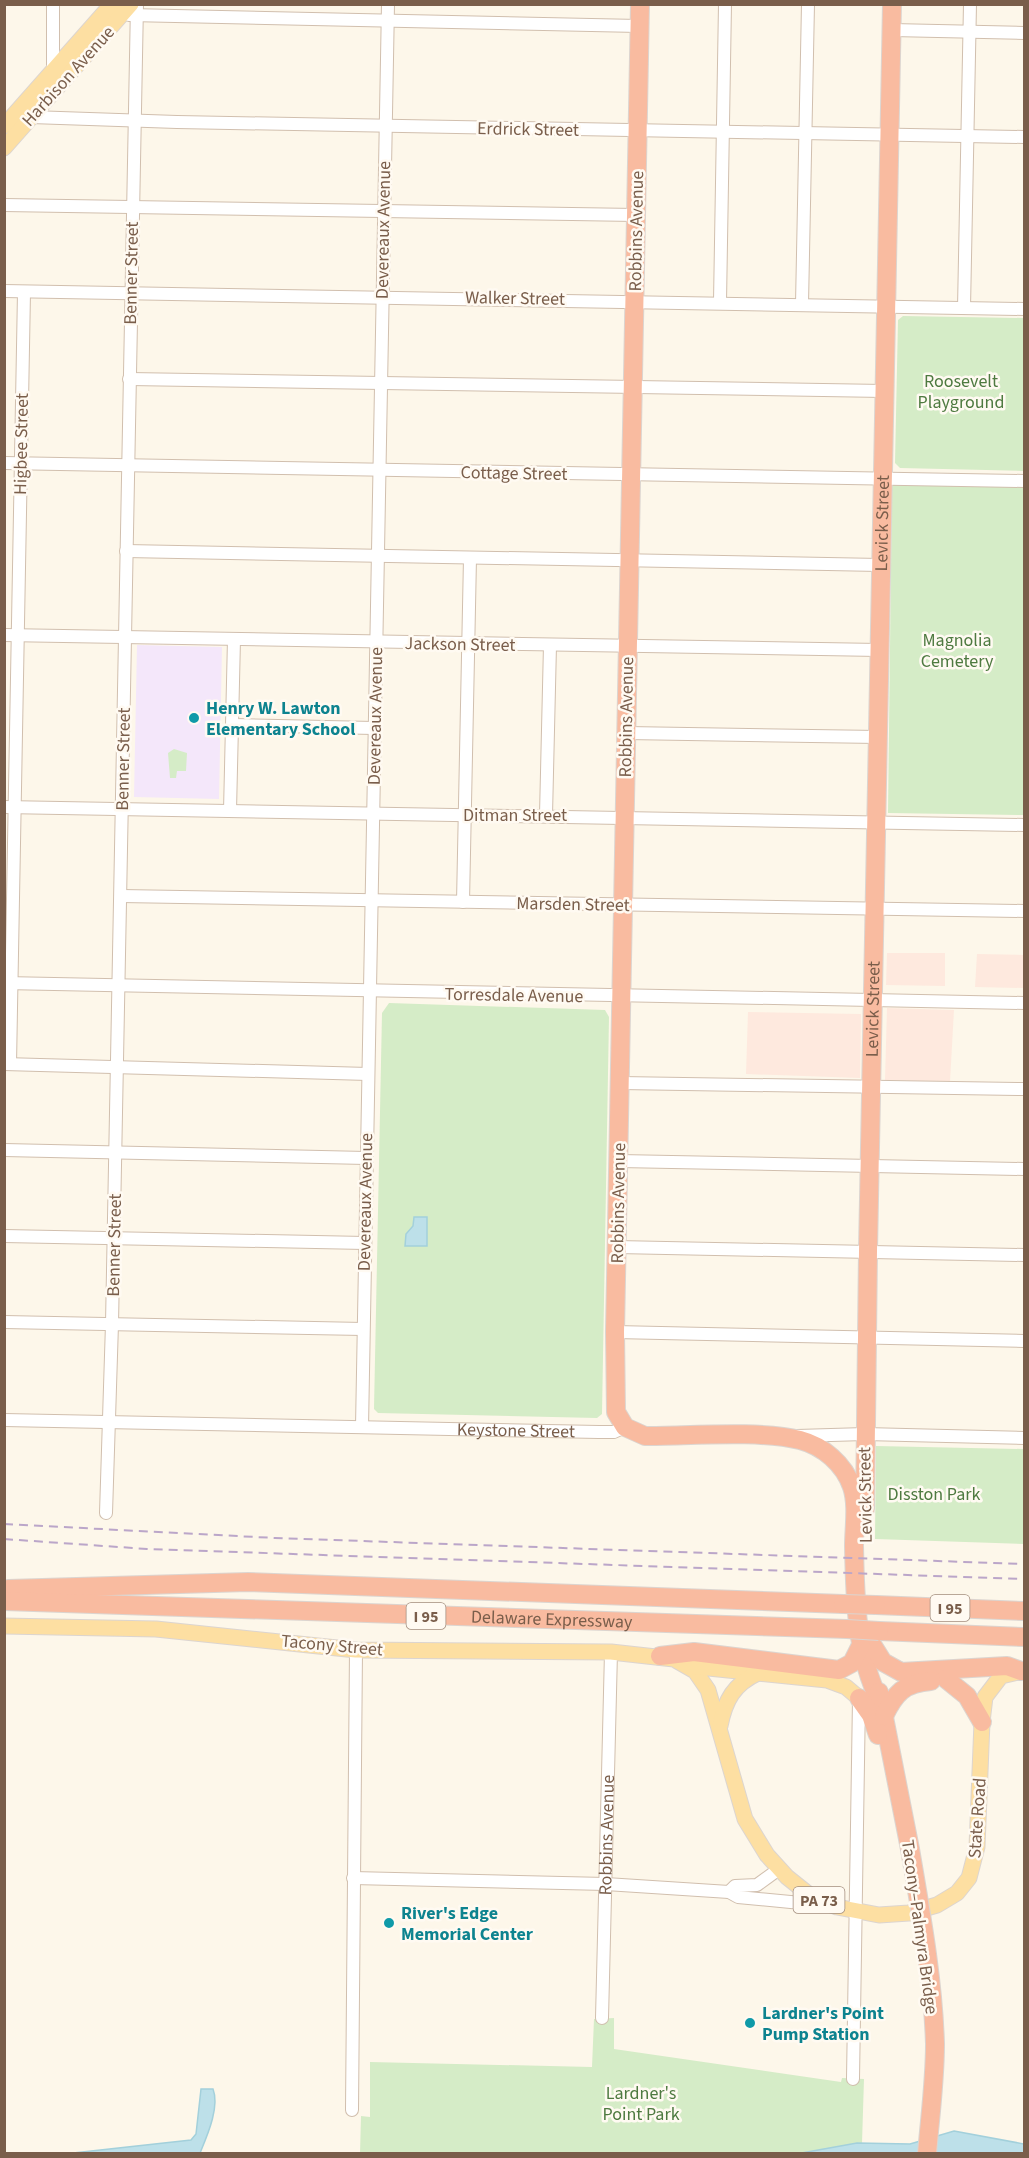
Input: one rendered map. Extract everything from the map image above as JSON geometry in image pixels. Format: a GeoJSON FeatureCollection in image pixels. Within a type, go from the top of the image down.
{"type":"FeatureCollection","features":[{"type":"Feature","properties":{"kind":"highway","name":"Robbins Avenue"},"geometry":{"type":"LineString","coordinates":[[625,1427],[619,1420],[615,1397],[615,1332],[640,4]]}},
{"type":"Feature","properties":{"kind":"highway","name":"Levick Street"},"geometry":{"type":"LineString","coordinates":[[882,1709],[871,1641],[866,1565],[865,1434],[892,4]]}},
{"type":"Feature","properties":{"kind":"highway","name":"Keystone Street"},"geometry":{"type":"LineString","coordinates":[[625,1427],[645,1436],[781,1437]]}},
{"type":"Feature","properties":{"kind":"highway","name":"Levick Street"},"geometry":{"type":"LineString","coordinates":[[781,1437],[808,1443],[830,1455],[845,1473],[853,1490],[855,1585],[871,1641]]}},
{"type":"Feature","properties":{"kind":"highway","name":"Delaware Expressway"},"geometry":{"type":"LineString","coordinates":[[4,1589],[248,1582],[1024,1611]]}},
{"type":"Feature","properties":{"kind":"highway","name":"Delaware Expressway"},"geometry":{"type":"LineString","coordinates":[[4,1600],[847,1629],[871,1641],[1024,1636]]}},
{"type":"Feature","properties":{"kind":"highway"},"geometry":{"type":"LineString","coordinates":[[660,1656],[694,1652],[839,1670],[852,1663],[871,1641],[883,1662],[901,1672],[1007,1666],[1023,1671]]}},
{"type":"Feature","properties":{"kind":"highway"},"geometry":{"type":"LineString","coordinates":[[882,1709],[905,1686],[946,1679],[1001,1676]]}},
{"type":"Feature","properties":{"kind":"highway"},"geometry":{"type":"LineString","coordinates":[[946,1679],[967,1696],[982,1722]]}},
{"type":"Feature","properties":{"kind":"highway"},"geometry":{"type":"LineString","coordinates":[[859,1698],[874,1721],[898,1788]]}},
{"type":"Feature","properties":{"kind":"highway","name":"Tacony–Palmyra Bridge"},"geometry":{"type":"LineString","coordinates":[[882,1709],[910,1849],[932,1998],[935,2060],[927,2154]]}},
{"type":"Feature","properties":{"kind":"main road","name":"Harbison Avenue"},"geometry":{"type":"LineString","coordinates":[[7,120],[53,69],[128,9]]}},
{"type":"Feature","properties":{"kind":"main road","name":"Harbison Avenue"},"geometry":{"type":"LineString","coordinates":[[4,148],[128,9]]}},
{"type":"Feature","properties":{"kind":"main road","name":"Tacony Street"},"geometry":{"type":"LineString","coordinates":[[4,1626],[156,1629],[356,1650],[611,1652],[660,1656]]}},
{"type":"Feature","properties":{"kind":"main road"},"geometry":{"type":"LineString","coordinates":[[660,1656],[689,1666],[833,1681],[859,1698]]}},
{"type":"Feature","properties":{"kind":"main road","name":"State Road"},"geometry":{"type":"LineString","coordinates":[[689,1666],[708,1690],[745,1819],[759,1844],[779,1869],[812,1897],[856,1912],[898,1914],[925,1909],[949,1899],[965,1885],[976,1858],[982,1722],[986,1696],[1001,1676]]}},
{"type":"Feature","properties":{"kind":"main road"},"geometry":{"type":"LineString","coordinates":[[1001,1676],[1023,1671]]}},
{"type":"Feature","properties":{"kind":"main road"},"geometry":{"type":"LineString","coordinates":[[720,1727],[723,1712],[732,1691],[742,1681],[758,1673]]}},
{"type":"Feature","properties":{"kind":"street"},"geometry":{"type":"LineString","coordinates":[[53,4],[53,69]]}},
{"type":"Feature","properties":{"kind":"street","name":"Devereaux Avenue"},"geometry":{"type":"LineString","coordinates":[[362,1427],[388,4]]}},
{"type":"Feature","properties":{"kind":"street"},"geometry":{"type":"LineString","coordinates":[[720,302],[725,4]]}},
{"type":"Feature","properties":{"kind":"street"},"geometry":{"type":"LineString","coordinates":[[802,304],[808,4]]}},
{"type":"Feature","properties":{"kind":"street"},"geometry":{"type":"LineString","coordinates":[[964,308],[970,4]]}},
{"type":"Feature","properties":{"kind":"street"},"geometry":{"type":"LineString","coordinates":[[128,9],[388,22],[639,26]]}},
{"type":"Feature","properties":{"kind":"street","name":"Benner Street"},"geometry":{"type":"LineString","coordinates":[[106,1513],[121,896],[135,121],[128,9]]}},
{"type":"Feature","properties":{"kind":"street"},"geometry":{"type":"LineString","coordinates":[[892,30],[1024,33]]}},
{"type":"Feature","properties":{"kind":"street","name":"Erdrick Street"},"geometry":{"type":"LineString","coordinates":[[31,117],[135,121],[1024,137]]}},
{"type":"Feature","properties":{"kind":"street"},"geometry":{"type":"LineString","coordinates":[[4,205],[636,215]]}},
{"type":"Feature","properties":{"kind":"street","name":"Walker Street"},"geometry":{"type":"LineString","coordinates":[[4,291],[1024,309]]}},
{"type":"Feature","properties":{"kind":"street","name":"Higbee Street"},"geometry":{"type":"LineString","coordinates":[[7,1064],[9,807],[18,635],[24,292]]}},
{"type":"Feature","properties":{"kind":"street"},"geometry":{"type":"LineString","coordinates":[[129,379],[884,391]]}},
{"type":"Feature","properties":{"kind":"street","name":"Cottage Street"},"geometry":{"type":"LineString","coordinates":[[4,463],[1024,481]]}},
{"type":"Feature","properties":{"kind":"street"},"geometry":{"type":"LineString","coordinates":[[126,551],[880,565]]}},
{"type":"Feature","properties":{"kind":"street"},"geometry":{"type":"LineString","coordinates":[[463,902],[470,558]]}},
{"type":"Feature","properties":{"kind":"street","name":"Jackson Street"},"geometry":{"type":"LineString","coordinates":[[4,634],[879,650]]}},
{"type":"Feature","properties":{"kind":"street"},"geometry":{"type":"LineString","coordinates":[[230,811],[234,639]]}},
{"type":"Feature","properties":{"kind":"street"},"geometry":{"type":"LineString","coordinates":[[546,815],[550,645]]}},
{"type":"Feature","properties":{"kind":"street"},"geometry":{"type":"LineString","coordinates":[[233,725],[374,728]]}},
{"type":"Feature","properties":{"kind":"street"},"geometry":{"type":"LineString","coordinates":[[627,733],[878,737]]}},
{"type":"Feature","properties":{"kind":"street","name":"Ditman Street"},"geometry":{"type":"LineString","coordinates":[[9,807],[1024,825]]}},
{"type":"Feature","properties":{"kind":"street","name":"Marsden Street"},"geometry":{"type":"LineString","coordinates":[[121,896],[1024,911]]}},
{"type":"Feature","properties":{"kind":"street","name":"Torresdale Avenue"},"geometry":{"type":"LineString","coordinates":[[8,983],[621,997],[1024,1003]]}},
{"type":"Feature","properties":{"kind":"street"},"geometry":{"type":"LineString","coordinates":[[7,1064],[368,1074]]}},
{"type":"Feature","properties":{"kind":"street"},"geometry":{"type":"LineString","coordinates":[[620,1083],[1024,1089]]}},
{"type":"Feature","properties":{"kind":"street"},"geometry":{"type":"LineString","coordinates":[[4,1150],[366,1158]]}},
{"type":"Feature","properties":{"kind":"street"},"geometry":{"type":"LineString","coordinates":[[619,1161],[1024,1169]]}},
{"type":"Feature","properties":{"kind":"street"},"geometry":{"type":"LineString","coordinates":[[4,1236],[365,1244]]}},
{"type":"Feature","properties":{"kind":"street"},"geometry":{"type":"LineString","coordinates":[[617,1247],[1024,1255]]}},
{"type":"Feature","properties":{"kind":"street"},"geometry":{"type":"LineString","coordinates":[[4,1322],[363,1329]]}},
{"type":"Feature","properties":{"kind":"street"},"geometry":{"type":"LineString","coordinates":[[615,1332],[1024,1341]]}},
{"type":"Feature","properties":{"kind":"street","name":"Keystone Street"},"geometry":{"type":"LineString","coordinates":[[4,1420],[598,1432],[614,1432],[625,1427]]}},
{"type":"Feature","properties":{"kind":"street","name":"Keystone Street"},"geometry":{"type":"LineString","coordinates":[[781,1437],[865,1434],[1024,1438]]}},
{"type":"Feature","properties":{"kind":"street"},"geometry":{"type":"LineString","coordinates":[[352,2109],[356,1650]]}},
{"type":"Feature","properties":{"kind":"street","name":"Robbins Avenue"},"geometry":{"type":"LineString","coordinates":[[603,2018],[611,1652]]}},
{"type":"Feature","properties":{"kind":"street"},"geometry":{"type":"LineString","coordinates":[[853,2079],[859,1698]]}},
{"type":"Feature","properties":{"kind":"street"},"geometry":{"type":"LineString","coordinates":[[729,1892],[735,1886],[757,1886],[779,1869]]}},
{"type":"Feature","properties":{"kind":"street"},"geometry":{"type":"LineString","coordinates":[[353,1878],[606,1884],[729,1892],[738,1897],[801,1903],[812,1897]]}},
{"type":"Feature","properties":{"kind":"shaded area"},"geometry":{"type":"Polygon","coordinates":[[[137,645],[222,647],[219,799],[134,797],[137,645]]]}},
{"type":"Feature","properties":{"kind":"shaded area"},"geometry":{"type":"Polygon","coordinates":[[[887,953],[945,953],[945,986],[886,985],[887,953]]]}},
{"type":"Feature","properties":{"kind":"shaded area"},"geometry":{"type":"Polygon","coordinates":[[[977,954],[1024,955],[1024,988],[975,987],[977,954]]]}},
{"type":"Feature","properties":{"kind":"shaded area"},"geometry":{"type":"Polygon","coordinates":[[[887,1008],[954,1010],[950,1082],[885,1080],[887,1008]]]}},
{"type":"Feature","properties":{"kind":"shaded area"},"geometry":{"type":"Polygon","coordinates":[[[748,1012],[861,1014],[860,1078],[746,1074],[748,1012]]]}},
{"type":"Feature","properties":{"kind":"green space","name":"Roosevelt Playground"},"geometry":{"type":"Polygon","coordinates":[[[903,316],[1024,318],[1024,471],[900,468],[895,463],[898,320],[903,316]]]}},
{"type":"Feature","properties":{"kind":"green space","name":"Magnolia Cemetery"},"geometry":{"type":"Polygon","coordinates":[[[892,484],[1024,486],[1024,815],[888,813],[892,484]]]}},
{"type":"Feature","properties":{"kind":"green space"},"geometry":{"type":"Polygon","coordinates":[[[174,749],[187,753],[186,771],[177,771],[176,778],[170,778],[168,753],[174,749]]]}},
{"type":"Feature","properties":{"kind":"green space"},"geometry":{"type":"Polygon","coordinates":[[[389,1003],[605,1010],[609,1017],[602,1414],[597,1418],[378,1413],[374,1409],[382,1013],[389,1003]]]}},
{"type":"Feature","properties":{"kind":"green space","name":"Disston Park"},"geometry":{"type":"Polygon","coordinates":[[[876,1446],[1024,1449],[1024,1544],[875,1539],[876,1446]]]}},
{"type":"Feature","properties":{"kind":"green space","name":"Lardner's Point Park"},"geometry":{"type":"Polygon","coordinates":[[[614,2018],[614,2049],[841,2082],[842,2078],[864,2079],[862,2143],[804,2153],[360,2154],[361,2116],[370,2117],[370,2062],[592,2067],[594,2019],[614,2018]]]}},
{"type":"Feature","properties":{"kind":"water"},"geometry":{"type":"Polygon","coordinates":[[[414,1217],[427,1217],[427,1246],[405,1246],[406,1234],[413,1226],[414,1217]]]}},
{"type":"Feature","properties":{"kind":"water"},"geometry":{"type":"Polygon","coordinates":[[[201,2089],[213,2089],[215,2104],[212,2121],[200,2153],[73,2153],[191,2140],[196,2134],[201,2089]]]}},
{"type":"Feature","properties":{"kind":"water"},"geometry":{"type":"Polygon","coordinates":[[[954,2131],[1024,2144],[1024,2154],[796,2154],[857,2143],[910,2144],[954,2131]]]}},
{"type":"Feature","properties":{"kind":"railway"},"geometry":{"type":"LineString","coordinates":[[4,1524],[275,1538],[1024,1564]]}},
{"type":"Feature","properties":{"kind":"railway"},"geometry":{"type":"LineString","coordinates":[[4,1539],[147,1549],[1024,1579]]}},
{"type":"Feature","properties":{"kind":"place","name":"Henry W. Lawton Elementary School"},"geometry":{"type":"Point","coordinates":[194,718]}},
{"type":"Feature","properties":{"kind":"place","name":"River's Edge Memorial Center"},"geometry":{"type":"Point","coordinates":[389,1923]}},
{"type":"Feature","properties":{"kind":"place","name":"Lardner's Point Pump Station"},"geometry":{"type":"Point","coordinates":[750,2023]}}]}
